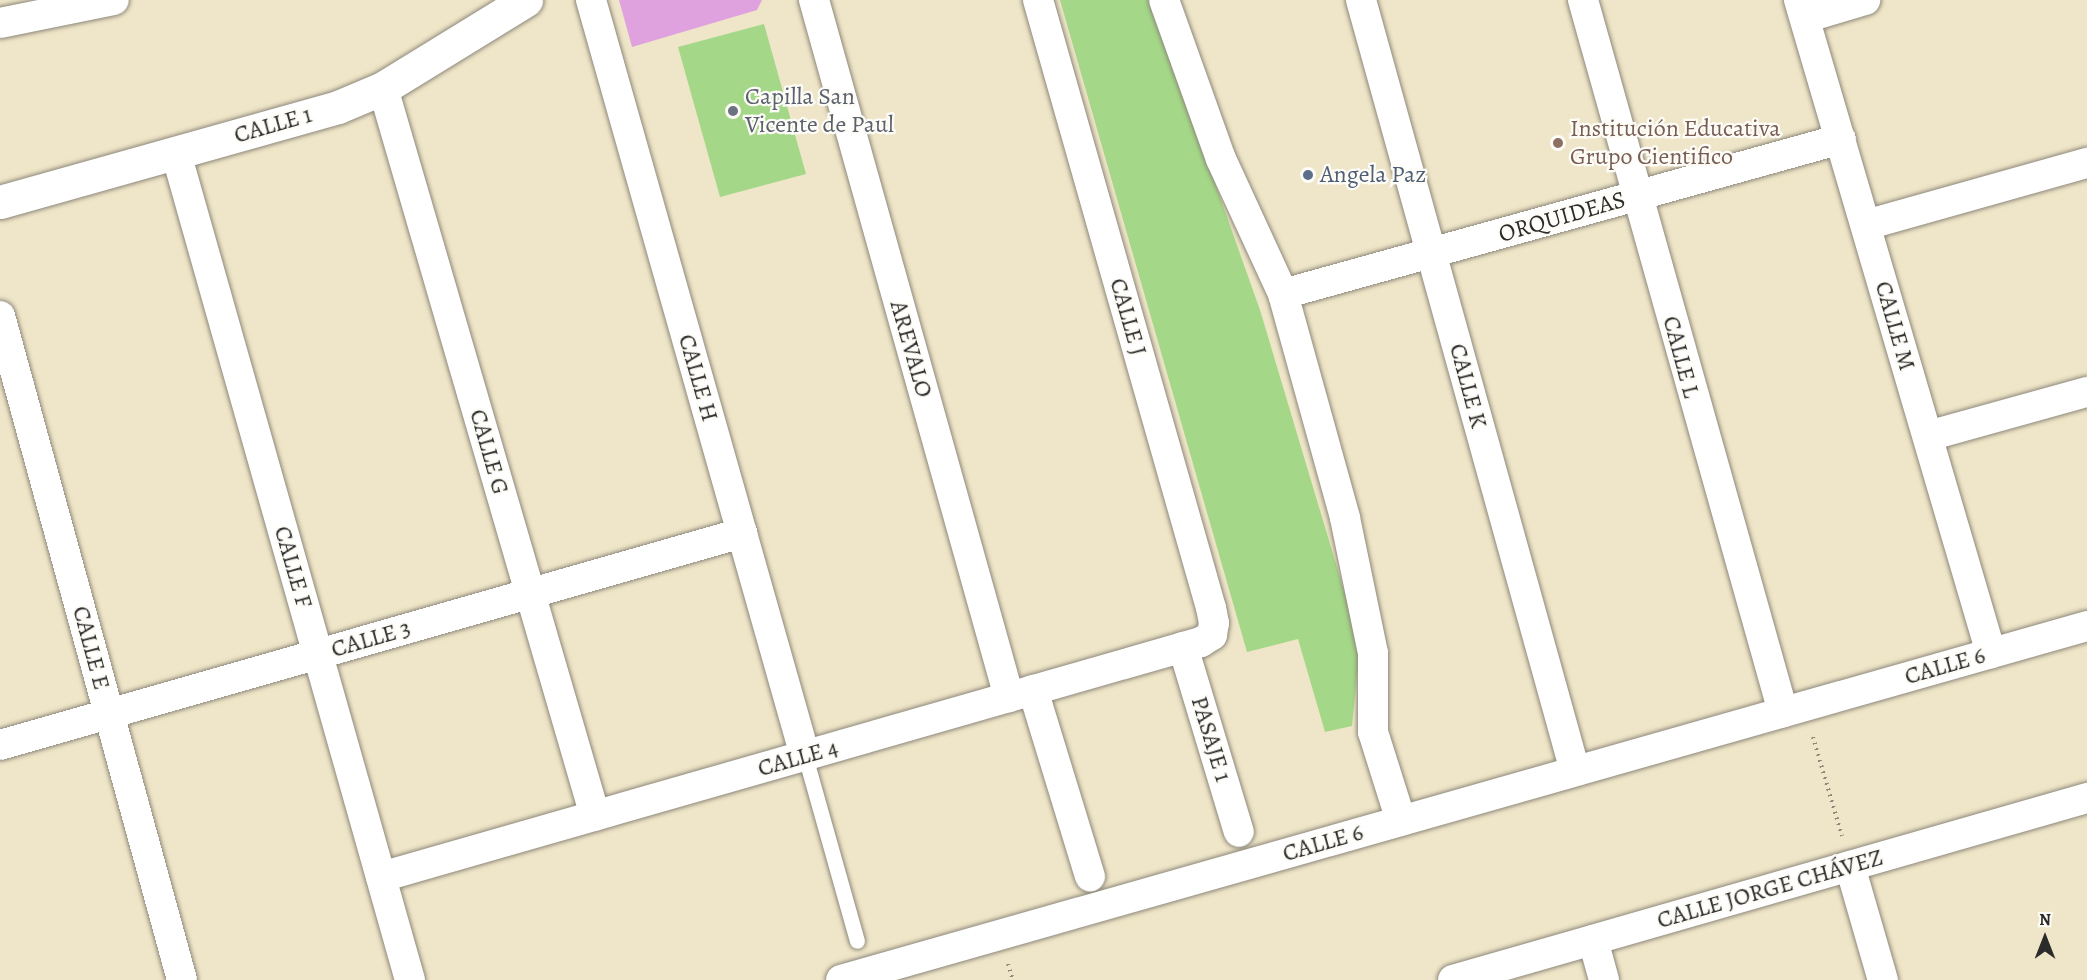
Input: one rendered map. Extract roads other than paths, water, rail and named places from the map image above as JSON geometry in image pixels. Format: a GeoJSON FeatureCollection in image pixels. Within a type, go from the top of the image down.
{"type":"FeatureCollection","features":[{"type":"Feature","properties":{"kind":"street"},"geometry":{"type":"LineString","coordinates":[[0,23],[114,0]]}},
{"type":"Feature","properties":{"kind":"street","name":"CALLE 1"},"geometry":{"type":"LineString","coordinates":[[0,202],[338,106],[383,88],[526,0]]}},
{"type":"Feature","properties":{"kind":"street","name":"CALLE H"},"geometry":{"type":"LineString","coordinates":[[591,0],[805,756]]}},
{"type":"Feature","properties":{"kind":"street","name":"AREVALO"},"geometry":{"type":"LineString","coordinates":[[814,0],[1021,694],[1090,876]]}},
{"type":"Feature","properties":{"kind":"street","name":"CALLE J"},"geometry":{"type":"LineString","coordinates":[[1038,0],[1215,623],[1212,635]]}},
{"type":"Feature","properties":{"kind":"street"},"geometry":{"type":"LineString","coordinates":[[1164,0],[1221,159],[1283,294],[1345,518],[1373,653],[1373,732],[1401,821]]}},
{"type":"Feature","properties":{"kind":"street","name":"CALLE K"},"geometry":{"type":"LineString","coordinates":[[1361,0],[1575,771]]}},
{"type":"Feature","properties":{"kind":"street","name":"CALLE L"},"geometry":{"type":"LineString","coordinates":[[1582,0],[1637,196],[1793,709]]}},
{"type":"Feature","properties":{"kind":"street"},"geometry":{"type":"LineString","coordinates":[[1802,9],[1865,0]]}},
{"type":"Feature","properties":{"kind":"street","name":"CALLE M"},"geometry":{"type":"LineString","coordinates":[[1802,9],[1991,653]]}},
{"type":"Feature","properties":{"kind":"street","name":"CALLE G"},"geometry":{"type":"LineString","coordinates":[[383,88],[595,816]]}},
{"type":"Feature","properties":{"kind":"street","name":"ORQUIDEAS"},"geometry":{"type":"LineString","coordinates":[[1283,294],[1841,139]]}},
{"type":"Feature","properties":{"kind":"street","name":"CALLE F"},"geometry":{"type":"LineString","coordinates":[[176,153],[410,980]]}},
{"type":"Feature","properties":{"kind":"street"},"geometry":{"type":"LineString","coordinates":[[1866,225],[2087,163]]}},
{"type":"Feature","properties":{"kind":"street","name":"CALLE E"},"geometry":{"type":"LineString","coordinates":[[0,316],[182,980]]}},
{"type":"Feature","properties":{"kind":"street"},"geometry":{"type":"LineString","coordinates":[[1928,436],[2087,392]]}},
{"type":"Feature","properties":{"kind":"street","name":"CALLE 3"},"geometry":{"type":"LineString","coordinates":[[0,745],[742,533]]}},
{"type":"Feature","properties":{"kind":"street","name":"CALLE 6"},"geometry":{"type":"LineString","coordinates":[[841,980],[2087,626]]}},
{"type":"Feature","properties":{"kind":"street","name":"CALLE 4"},"geometry":{"type":"LineString","coordinates":[[381,878],[1183,647],[1212,635]]}},
{"type":"Feature","properties":{"kind":"street","name":"PASAJE 1"},"geometry":{"type":"LineString","coordinates":[[1183,647],[1239,832]]}},
{"type":"Feature","properties":{"kind":"street","name":"CALLE JORGE CHÁVEZ"},"geometry":{"type":"LineString","coordinates":[[1453,980],[2087,798]]}},
{"type":"Feature","properties":{"kind":"street"},"geometry":{"type":"LineString","coordinates":[[1850,866],[1883,980]]}},
{"type":"Feature","properties":{"kind":"street"},"geometry":{"type":"LineString","coordinates":[[1593,940],[1604,980]]}},
{"type":"Feature","properties":{"kind":"lane"},"geometry":{"type":"LineString","coordinates":[[805,756],[857,941]]}},
{"type":"Feature","properties":{"kind":"place","name":"Capilla San Vicente de Paul"},"geometry":{"type":"Point","coordinates":[733,111]}},
{"type":"Feature","properties":{"kind":"place","name":"Institución Educativa Grupo Cientifico"},"geometry":{"type":"Point","coordinates":[1558,143]}},
{"type":"Feature","properties":{"kind":"place","name":"Angela Paz"},"geometry":{"type":"Point","coordinates":[1308,175]}}]}
